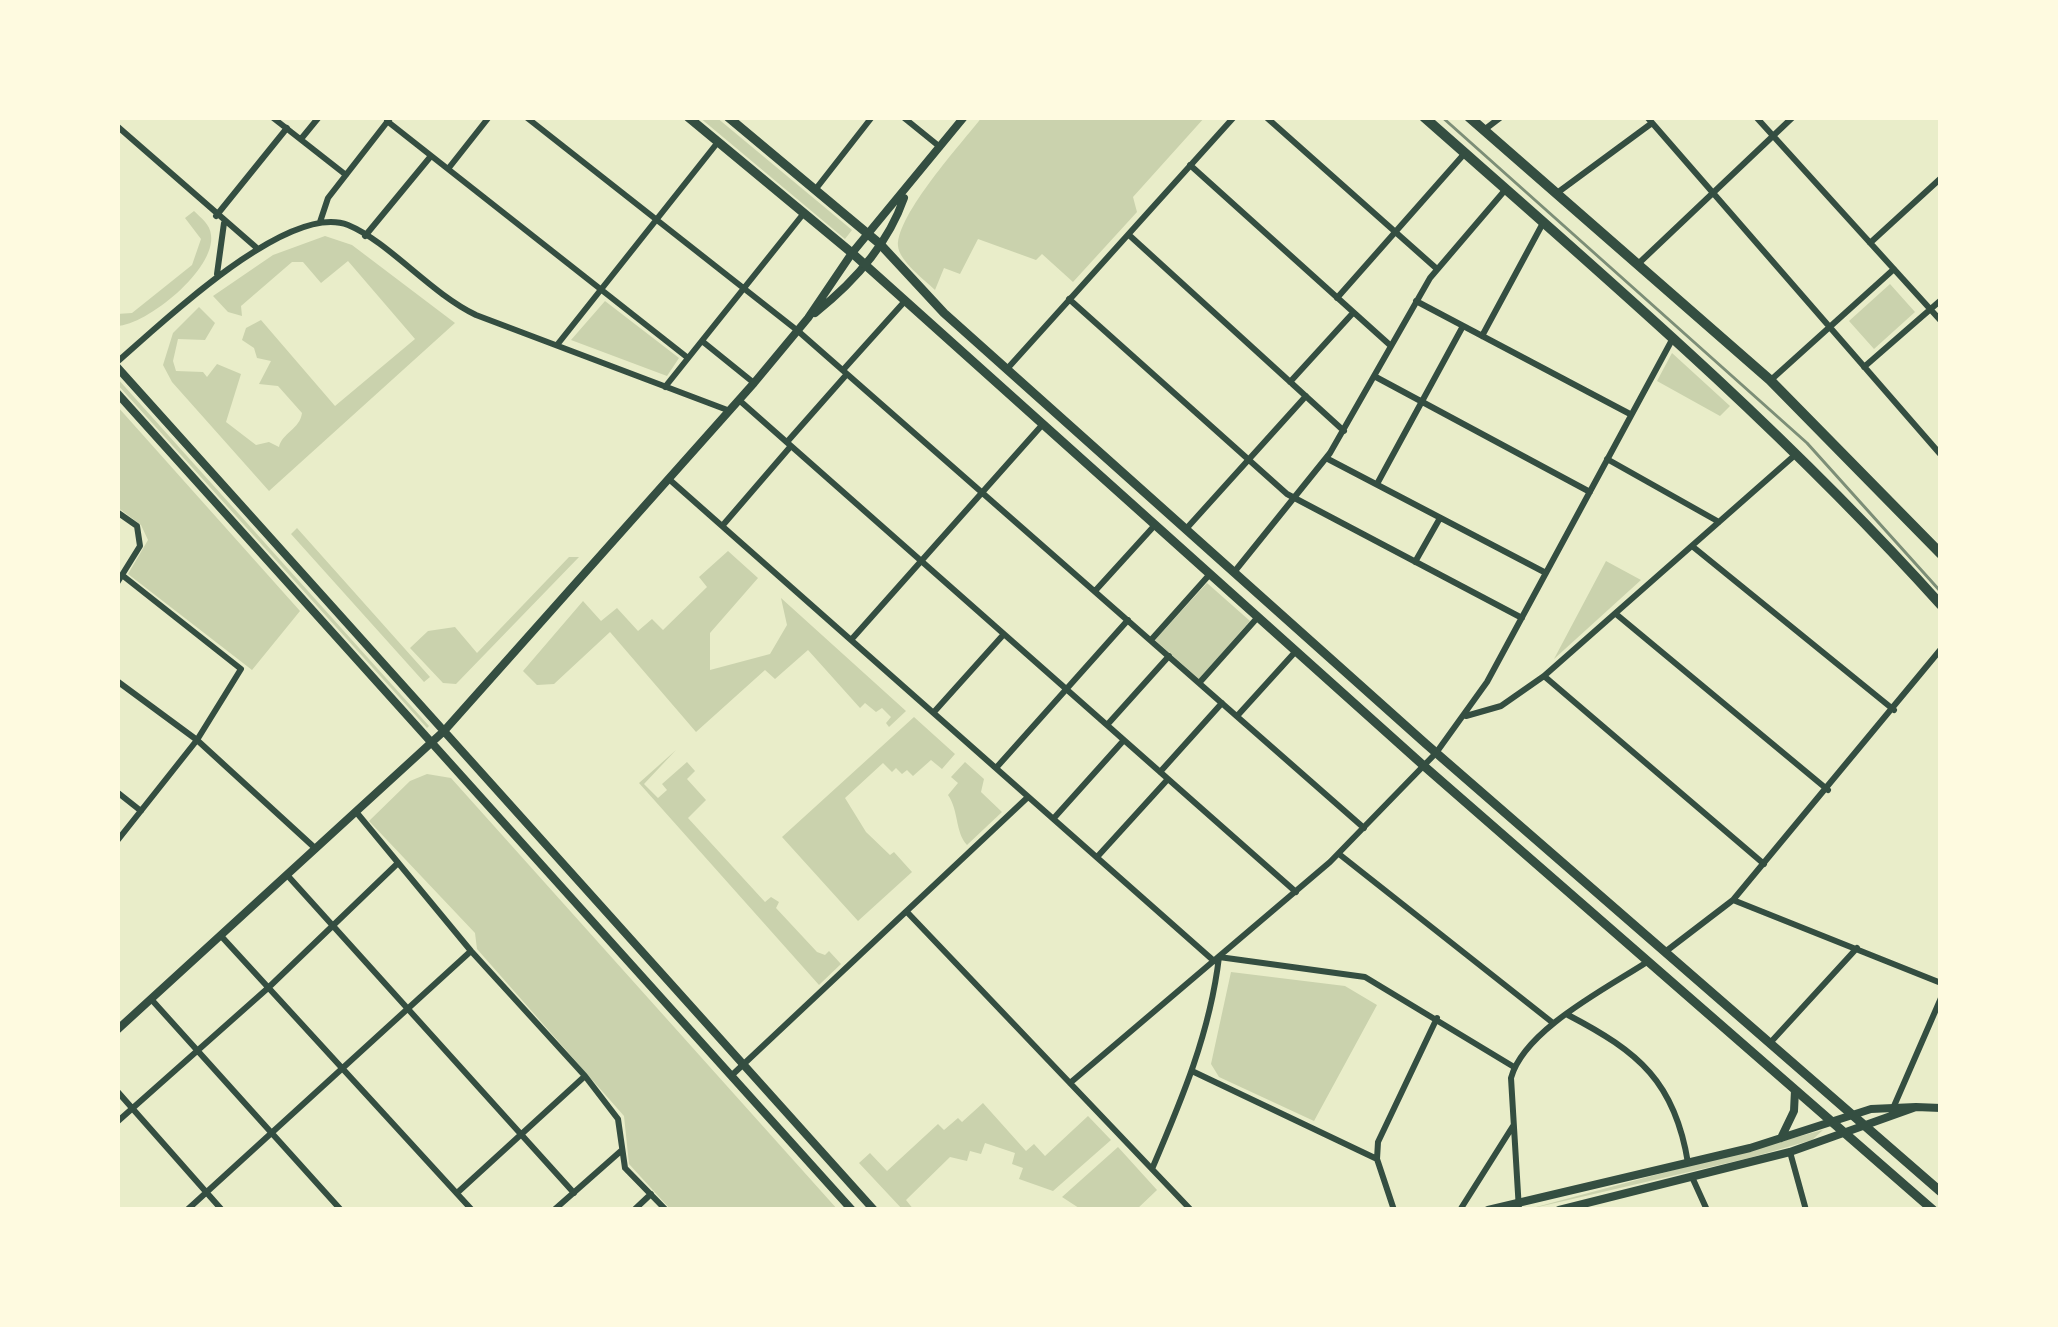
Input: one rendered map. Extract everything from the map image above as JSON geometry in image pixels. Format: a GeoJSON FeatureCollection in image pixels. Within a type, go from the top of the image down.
{"type":"FeatureCollection","features":[{"type":"Feature","properties":{"kind":"main road"},"geometry":{"type":"LineString","coordinates":[[688,117],[852,253],[1424,766],[1934,1210]]}},
{"type":"Feature","properties":{"kind":"main road"},"geometry":{"type":"LineString","coordinates":[[729,117],[868,233],[928,298],[1436,753],[1941,1192]]}},
{"type":"Feature","properties":{"kind":"main road"},"geometry":{"type":"LineString","coordinates":[[1424,117],[1798,452],[1941,605]]}},
{"type":"Feature","properties":{"kind":"main road"},"geometry":{"type":"LineString","coordinates":[[1469,117],[1770,380],[1939,548]]}},
{"type":"Feature","properties":{"kind":"street"},"geometry":{"type":"LineString","coordinates":[[272,117],[346,175]]}},
{"type":"Feature","properties":{"kind":"street"},"geometry":{"type":"LineString","coordinates":[[301,140],[319,117]]}},
{"type":"Feature","properties":{"kind":"street"},"geometry":{"type":"LineString","coordinates":[[448,169],[489,117]]}},
{"type":"Feature","properties":{"kind":"street"},"geometry":{"type":"LineString","coordinates":[[526,117],[798,331],[1364,828]]}},
{"type":"Feature","properties":{"kind":"street"},"geometry":{"type":"LineString","coordinates":[[815,190],[872,117]]}},
{"type":"Feature","properties":{"kind":"street"},"geometry":{"type":"LineString","coordinates":[[903,117],[940,147]]}},
{"type":"Feature","properties":{"kind":"street"},"geometry":{"type":"LineString","coordinates":[[117,1030],[444,731],[740,400],[964,117]]}},
{"type":"Feature","properties":{"kind":"street"},"geometry":{"type":"LineString","coordinates":[[1006,369],[1234,117]]}},
{"type":"Feature","properties":{"kind":"street"},"geometry":{"type":"LineString","coordinates":[[1266,117],[1436,269]]}},
{"type":"Feature","properties":{"kind":"street"},"geometry":{"type":"LineString","coordinates":[[1484,130],[1501,117]]}},
{"type":"Feature","properties":{"kind":"street"},"geometry":{"type":"LineString","coordinates":[[1756,117],[1941,321]]}},
{"type":"Feature","properties":{"kind":"street"},"geometry":{"type":"LineString","coordinates":[[1638,264],[1792,117]]}},
{"type":"Feature","properties":{"kind":"street"},"geometry":{"type":"LineString","coordinates":[[320,224],[324,204],[389,119],[688,358]]}},
{"type":"Feature","properties":{"kind":"street"},"geometry":{"type":"LineString","coordinates":[[1557,193],[1649,120],[1941,455]]}},
{"type":"Feature","properties":{"kind":"street"},"geometry":{"type":"LineString","coordinates":[[117,125],[258,249]]}},
{"type":"Feature","properties":{"kind":"street"},"geometry":{"type":"LineString","coordinates":[[217,216],[286,128]]}},
{"type":"Feature","properties":{"kind":"street"},"geometry":{"type":"LineString","coordinates":[[557,345],[718,142]]}},
{"type":"Feature","properties":{"kind":"street"},"geometry":{"type":"LineString","coordinates":[[1337,298],[1466,154]]}},
{"type":"Feature","properties":{"kind":"street"},"geometry":{"type":"LineString","coordinates":[[365,236],[431,156]]}},
{"type":"Feature","properties":{"kind":"street"},"geometry":{"type":"LineString","coordinates":[[1190,165],[1391,346]]}},
{"type":"Feature","properties":{"kind":"street"},"geometry":{"type":"LineString","coordinates":[[1870,243],[1941,178]]}},
{"type":"Feature","properties":{"kind":"street"},"geometry":{"type":"LineString","coordinates":[[1234,572],[1344,431],[1436,269],[1506,189]]}},
{"type":"Feature","properties":{"kind":"street"},"geometry":{"type":"LineString","coordinates":[[808,318],[864,265],[906,191]]}},
{"type":"Feature","properties":{"kind":"street"},"geometry":{"type":"LineString","coordinates":[[665,387],[804,213]]}},
{"type":"Feature","properties":{"kind":"street"},"geometry":{"type":"LineString","coordinates":[[216,278],[224,223]]}},
{"type":"Feature","properties":{"kind":"street"},"geometry":{"type":"LineString","coordinates":[[1483,336],[1544,223]]}},
{"type":"Feature","properties":{"kind":"street"},"geometry":{"type":"LineString","coordinates":[[730,411],[448,301],[343,224],[320,224],[258,249],[216,278],[117,364],[874,1210]]}},
{"type":"Feature","properties":{"kind":"street"},"geometry":{"type":"LineString","coordinates":[[1128,234],[1344,431]]}},
{"type":"Feature","properties":{"kind":"street"},"geometry":{"type":"LineString","coordinates":[[1770,380],[1894,269]]}},
{"type":"Feature","properties":{"kind":"street"},"geometry":{"type":"LineString","coordinates":[[1070,299],[1294,499],[1522,618]]}},
{"type":"Feature","properties":{"kind":"street"},"geometry":{"type":"LineString","coordinates":[[1864,367],[1941,300]]}},
{"type":"Feature","properties":{"kind":"street"},"geometry":{"type":"LineString","coordinates":[[722,526],[905,301]]}},
{"type":"Feature","properties":{"kind":"street"},"geometry":{"type":"LineString","coordinates":[[1415,301],[1631,415]]}},
{"type":"Feature","properties":{"kind":"street"},"geometry":{"type":"LineString","coordinates":[[1290,382],[1353,312]]}},
{"type":"Feature","properties":{"kind":"street"},"geometry":{"type":"LineString","coordinates":[[1376,484],[1462,326]]}},
{"type":"Feature","properties":{"kind":"street"},"geometry":{"type":"LineString","coordinates":[[1070,1083],[1338,854],[1466,716],[1673,338]]}},
{"type":"Feature","properties":{"kind":"street"},"geometry":{"type":"LineString","coordinates":[[702,340],[754,383]]}},
{"type":"Feature","properties":{"kind":"street"},"geometry":{"type":"LineString","coordinates":[[1374,376],[1590,492]]}},
{"type":"Feature","properties":{"kind":"street"},"geometry":{"type":"LineString","coordinates":[[117,393],[852,1210]]}},
{"type":"Feature","properties":{"kind":"street"},"geometry":{"type":"LineString","coordinates":[[1186,529],[1306,396]]}},
{"type":"Feature","properties":{"kind":"street"},"geometry":{"type":"LineString","coordinates":[[740,400],[1296,892]]}},
{"type":"Feature","properties":{"kind":"street"},"geometry":{"type":"LineString","coordinates":[[850,640],[1043,424]]}},
{"type":"Feature","properties":{"kind":"street"},"geometry":{"type":"LineString","coordinates":[[1466,716],[1501,706],[1544,676],[1798,452]]}},
{"type":"Feature","properties":{"kind":"street"},"geometry":{"type":"LineString","coordinates":[[1326,458],[1546,572]]}},
{"type":"Feature","properties":{"kind":"street"},"geometry":{"type":"LineString","coordinates":[[1607,459],[1719,522]]}},
{"type":"Feature","properties":{"kind":"street"},"geometry":{"type":"LineString","coordinates":[[670,481],[1217,959],[1365,976],[1514,1067]]}},
{"type":"Feature","properties":{"kind":"street"},"geometry":{"type":"LineString","coordinates":[[117,512],[137,526],[140,546],[120,579],[241,670],[197,740],[117,841]]}},
{"type":"Feature","properties":{"kind":"street"},"geometry":{"type":"LineString","coordinates":[[1415,562],[1440,517]]}},
{"type":"Feature","properties":{"kind":"street"},"geometry":{"type":"LineString","coordinates":[[1095,591],[1155,525]]}},
{"type":"Feature","properties":{"kind":"street"},"geometry":{"type":"LineString","coordinates":[[1692,546],[1894,710]]}},
{"type":"Feature","properties":{"kind":"street"},"geometry":{"type":"LineString","coordinates":[[1150,640],[1210,574]]}},
{"type":"Feature","properties":{"kind":"street"},"geometry":{"type":"LineString","coordinates":[[1616,614],[1828,790]]}},
{"type":"Feature","properties":{"kind":"street"},"geometry":{"type":"LineString","coordinates":[[1199,683],[1258,617]]}},
{"type":"Feature","properties":{"kind":"street"},"geometry":{"type":"LineString","coordinates":[[996,768],[1128,620]]}},
{"type":"Feature","properties":{"kind":"street"},"geometry":{"type":"LineString","coordinates":[[933,712],[1004,634]]}},
{"type":"Feature","properties":{"kind":"street"},"geometry":{"type":"LineString","coordinates":[[1665,952],[1733,900],[1941,649]]}},
{"type":"Feature","properties":{"kind":"street"},"geometry":{"type":"LineString","coordinates":[[1237,716],[1296,651]]}},
{"type":"Feature","properties":{"kind":"street"},"geometry":{"type":"LineString","coordinates":[[1107,725],[1169,656]]}},
{"type":"Feature","properties":{"kind":"street"},"geometry":{"type":"LineString","coordinates":[[1544,676],[1763,864]]}},
{"type":"Feature","properties":{"kind":"street"},"geometry":{"type":"LineString","coordinates":[[117,681],[197,740],[316,849]]}},
{"type":"Feature","properties":{"kind":"street"},"geometry":{"type":"LineString","coordinates":[[1160,772],[1222,703]]}},
{"type":"Feature","properties":{"kind":"street"},"geometry":{"type":"LineString","coordinates":[[1053,819],[1124,740]]}},
{"type":"Feature","properties":{"kind":"street"},"geometry":{"type":"LineString","coordinates":[[1097,857],[1168,779]]}},
{"type":"Feature","properties":{"kind":"street"},"geometry":{"type":"LineString","coordinates":[[117,792],[141,811]]}},
{"type":"Feature","properties":{"kind":"street"},"geometry":{"type":"LineString","coordinates":[[731,1076],[1028,796]]}},
{"type":"Feature","properties":{"kind":"street"},"geometry":{"type":"LineString","coordinates":[[357,813],[471,951],[586,1076],[618,1119],[625,1168],[666,1210]]}},
{"type":"Feature","properties":{"kind":"street"},"geometry":{"type":"LineString","coordinates":[[1338,854],[1552,1023]]}},
{"type":"Feature","properties":{"kind":"street"},"geometry":{"type":"LineString","coordinates":[[117,1122],[268,988],[398,862]]}},
{"type":"Feature","properties":{"kind":"street"},"geometry":{"type":"LineString","coordinates":[[288,876],[574,1193]]}},
{"type":"Feature","properties":{"kind":"street"},"geometry":{"type":"LineString","coordinates":[[1733,900],[1941,983]]}},
{"type":"Feature","properties":{"kind":"street"},"geometry":{"type":"LineString","coordinates":[[907,912],[1191,1210]]}},
{"type":"Feature","properties":{"kind":"street"},"geometry":{"type":"LineString","coordinates":[[222,937],[472,1210]]}},
{"type":"Feature","properties":{"kind":"street"},"geometry":{"type":"LineString","coordinates":[[1770,1043],[1857,948]]}},
{"type":"Feature","properties":{"kind":"street"},"geometry":{"type":"LineString","coordinates":[[187,1210],[471,951]]}},
{"type":"Feature","properties":{"kind":"street"},"geometry":{"type":"LineString","coordinates":[[1152,1169],[1194,1072],[1214,998],[1217,959]]}},
{"type":"Feature","properties":{"kind":"street"},"geometry":{"type":"LineString","coordinates":[[1518,1206],[1514,1067],[1552,1023],[1648,961]]}},
{"type":"Feature","properties":{"kind":"street"},"geometry":{"type":"LineString","coordinates":[[1894,1106],[1941,998]]}},
{"type":"Feature","properties":{"kind":"street"},"geometry":{"type":"LineString","coordinates":[[151,999],[341,1210]]}},
{"type":"Feature","properties":{"kind":"street"},"geometry":{"type":"LineString","coordinates":[[1566,1014],[1641,1063],[1666,1090],[1682,1129],[1688,1162]]}},
{"type":"Feature","properties":{"kind":"street"},"geometry":{"type":"LineString","coordinates":[[1394,1210],[1377,1159],[1378,1142],[1437,1018]]}},
{"type":"Feature","properties":{"kind":"street"},"geometry":{"type":"LineString","coordinates":[[1194,1072],[1377,1159]]}},
{"type":"Feature","properties":{"kind":"street"},"geometry":{"type":"LineString","coordinates":[[458,1193],[586,1076]]}},
{"type":"Feature","properties":{"kind":"street"},"geometry":{"type":"LineString","coordinates":[[1780,1139],[1792,1120],[1795,1089]]}},
{"type":"Feature","properties":{"kind":"street"},"geometry":{"type":"LineString","coordinates":[[117,1091],[222,1210]]}},
{"type":"Feature","properties":{"kind":"street"},"geometry":{"type":"LineString","coordinates":[[1488,1210],[1780,1139],[1852,1115],[1894,1106],[1941,1108]]}},
{"type":"Feature","properties":{"kind":"street"},"geometry":{"type":"LineString","coordinates":[[1559,1210],[1790,1153],[1916,1107]]}},
{"type":"Feature","properties":{"kind":"street"},"geometry":{"type":"LineString","coordinates":[[1460,1210],[1515,1123]]}},
{"type":"Feature","properties":{"kind":"street"},"geometry":{"type":"LineString","coordinates":[[554,1210],[622,1150]]}},
{"type":"Feature","properties":{"kind":"street"},"geometry":{"type":"LineString","coordinates":[[1790,1153],[1806,1210]]}},
{"type":"Feature","properties":{"kind":"street"},"geometry":{"type":"LineString","coordinates":[[1692,1177],[1707,1210]]}},
{"type":"Feature","properties":{"kind":"street"},"geometry":{"type":"LineString","coordinates":[[634,1210],[651,1194]]}},
{"type":"Feature","properties":{"kind":"green space"},"geometry":{"type":"Polygon","coordinates":[[[699,117],[716,117],[852,230],[845,239],[699,117]]]}},
{"type":"Feature","properties":{"kind":"green space"},"geometry":{"type":"Polygon","coordinates":[[[982,117],[1205,117],[1133,197],[1137,212],[1073,282],[1042,254],[1036,260],[978,239],[960,274],[944,268],[935,290],[903,258],[898,246],[901,232],[919,198],[982,117]]]}},
{"type":"Feature","properties":{"kind":"green space"},"geometry":{"type":"Polygon","coordinates":[[[194,211],[211,235],[203,263],[161,306],[117,326],[117,314],[132,313],[192,265],[201,239],[185,218],[194,211]]]}},
{"type":"Feature","properties":{"kind":"green space"},"geometry":{"type":"Polygon","coordinates":[[[325,236],[352,245],[455,323],[269,491],[172,382],[163,365],[173,333],[199,307],[215,323],[205,340],[178,339],[173,361],[176,371],[203,372],[207,377],[217,364],[241,374],[226,422],[256,445],[269,442],[279,447],[302,413],[278,386],[259,384],[271,361],[257,358],[254,348],[242,340],[246,328],[261,320],[335,406],[415,339],[348,261],[321,283],[303,262],[292,262],[241,306],[242,316],[228,312],[213,296],[273,255],[325,236]]]}},
{"type":"Feature","properties":{"kind":"green space"},"geometry":{"type":"Polygon","coordinates":[[[1890,284],[1915,312],[1874,349],[1849,321],[1890,284]]]}},
{"type":"Feature","properties":{"kind":"green space"},"geometry":{"type":"Polygon","coordinates":[[[605,301],[679,358],[667,376],[571,340],[605,301]]]}},
{"type":"Feature","properties":{"kind":"green space"},"geometry":{"type":"Polygon","coordinates":[[[1672,353],[1730,406],[1720,416],[1657,381],[1672,353]]]}},
{"type":"Feature","properties":{"kind":"green space"},"geometry":{"type":"Polygon","coordinates":[[[117,378],[429,726],[427,728],[117,384],[117,378]]]}},
{"type":"Feature","properties":{"kind":"green space"},"geometry":{"type":"Polygon","coordinates":[[[117,406],[300,611],[252,670],[128,574],[148,540],[141,525],[117,507],[117,406]]]}},
{"type":"Feature","properties":{"kind":"green space"},"geometry":{"type":"Polygon","coordinates":[[[297,528],[430,677],[424,682],[291,534],[297,528]]]}},
{"type":"Feature","properties":{"kind":"green space"},"geometry":{"type":"Polygon","coordinates":[[[728,551],[758,578],[710,633],[710,670],[770,654],[787,625],[781,598],[906,711],[889,727],[886,723],[891,717],[882,708],[876,712],[865,703],[860,708],[808,650],[775,679],[765,670],[696,732],[610,632],[554,684],[537,685],[523,671],[583,601],[601,621],[617,608],[638,631],[652,619],[663,630],[707,587],[699,577],[728,551]]]}},
{"type":"Feature","properties":{"kind":"green space"},"geometry":{"type":"Polygon","coordinates":[[[569,557],[579,557],[456,684],[443,683],[410,648],[428,631],[455,627],[477,653],[569,557]]]}},
{"type":"Feature","properties":{"kind":"green space"},"geometry":{"type":"Polygon","coordinates":[[[1606,561],[1641,580],[1554,659],[1606,561]]]}},
{"type":"Feature","properties":{"kind":"green space"},"geometry":{"type":"Polygon","coordinates":[[[1207,583],[1250,621],[1199,679],[1155,640],[1207,583]]]}},
{"type":"Feature","properties":{"kind":"green space"},"geometry":{"type":"Polygon","coordinates":[[[914,717],[955,754],[942,769],[931,760],[913,776],[907,770],[892,772],[883,763],[845,798],[866,832],[912,872],[858,921],[782,837],[914,717]]]}},
{"type":"Feature","properties":{"kind":"green space"},"geometry":{"type":"Polygon","coordinates":[[[676,750],[644,784],[658,798],[667,790],[662,784],[687,762],[695,771],[687,779],[706,800],[688,818],[765,902],[771,897],[779,902],[776,908],[817,952],[825,955],[829,951],[841,964],[819,985],[639,783],[676,750]]]}},
{"type":"Feature","properties":{"kind":"green space"},"geometry":{"type":"Polygon","coordinates":[[[965,762],[984,779],[981,792],[1002,812],[967,845],[948,795],[958,783],[951,777],[965,762]]]}},
{"type":"Feature","properties":{"kind":"green space"},"geometry":{"type":"Polygon","coordinates":[[[427,774],[451,778],[838,1210],[671,1210],[629,1164],[624,1116],[477,949],[475,933],[369,821],[410,781],[427,774]]]}},
{"type":"Feature","properties":{"kind":"green space"},"geometry":{"type":"Polygon","coordinates":[[[1231,972],[1345,986],[1377,1005],[1314,1121],[1219,1077],[1211,1064],[1231,972]]]}},
{"type":"Feature","properties":{"kind":"green space"},"geometry":{"type":"Polygon","coordinates":[[[983,1103],[1026,1151],[1034,1144],[1045,1156],[1088,1116],[1111,1140],[1053,1191],[1019,1179],[1023,1168],[1012,1164],[1015,1153],[985,1143],[981,1154],[970,1151],[967,1161],[950,1157],[906,1200],[914,1210],[903,1210],[859,1163],[870,1153],[887,1171],[938,1124],[944,1130],[958,1118],[962,1122],[983,1103]]]}},
{"type":"Feature","properties":{"kind":"green space"},"geometry":{"type":"Polygon","coordinates":[[[1823,1130],[1812,1140],[1749,1158],[1525,1210],[1823,1130]]]}},
{"type":"Feature","properties":{"kind":"green space"},"geometry":{"type":"Polygon","coordinates":[[[1118,1147],[1157,1190],[1136,1210],[1082,1210],[1062,1197],[1118,1147]]]}},
{"type":"Feature","properties":{"kind":"tram line"},"geometry":{"type":"LineString","coordinates":[[1442,117],[1807,443],[1941,592]]}}]}
